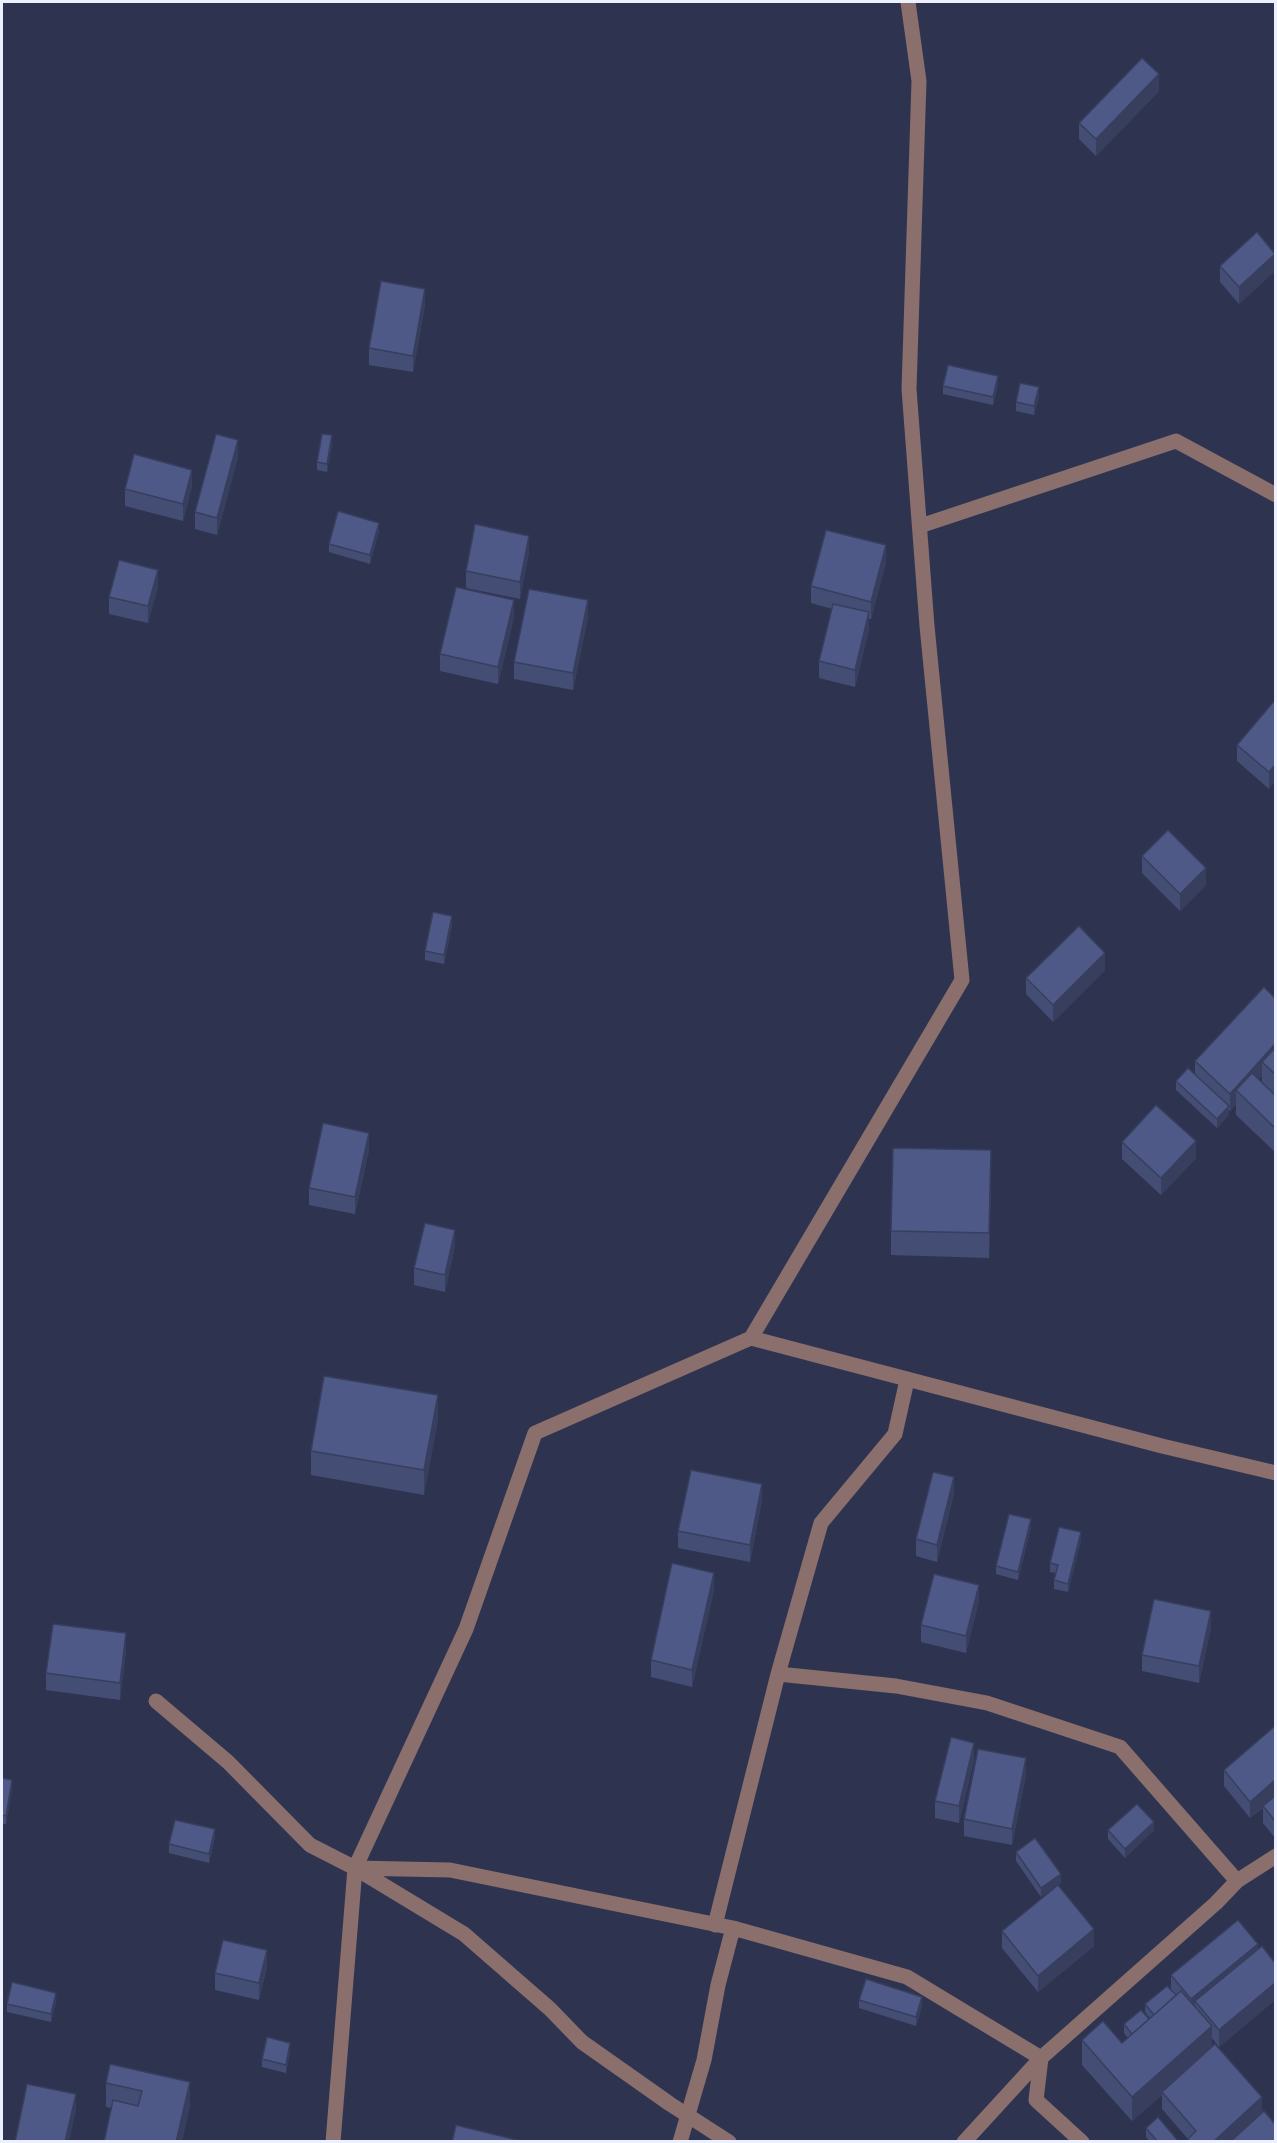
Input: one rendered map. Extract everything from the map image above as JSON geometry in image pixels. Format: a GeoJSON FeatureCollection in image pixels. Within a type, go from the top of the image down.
{"type":"FeatureCollection","features":[{"type":"Feature","properties":{"kind":"street"},"geometry":{"type":"LineString","coordinates":[[333,2142],[355,1868],[466,1629],[535,1433],[751,1338],[963,980],[927,626],[909,389],[919,81],[908,2]]}},
{"type":"Feature","properties":{"kind":"street"},"geometry":{"type":"LineString","coordinates":[[920,526],[1176,441],[1275,495]]}},
{"type":"Feature","properties":{"kind":"street"},"geometry":{"type":"LineString","coordinates":[[751,1338],[1162,1446],[1275,1473]]}},
{"type":"Feature","properties":{"kind":"street"},"geometry":{"type":"LineString","coordinates":[[715,1925],[778,1674],[821,1523],[895,1434],[907,1380]]}},
{"type":"Feature","properties":{"kind":"street"},"geometry":{"type":"LineString","coordinates":[[778,1674],[896,1686],[987,1703],[1120,1748],[1237,1881]]}},
{"type":"Feature","properties":{"kind":"street"},"geometry":{"type":"LineString","coordinates":[[156,1701],[228,1762],[310,1845],[355,1868],[464,1934],[550,2009],[582,2042],[729,2142]]}},
{"type":"Feature","properties":{"kind":"street"},"geometry":{"type":"LineString","coordinates":[[964,2142],[1041,2058],[1216,1903],[1237,1881],[1275,1856]]}},
{"type":"Feature","properties":{"kind":"street"},"geometry":{"type":"LineString","coordinates":[[355,1868],[450,1870],[733,1928],[907,1977],[1041,2058]]}},
{"type":"Feature","properties":{"kind":"street"},"geometry":{"type":"LineString","coordinates":[[680,2142],[704,2060],[718,1985],[733,1928]]}},
{"type":"Feature","properties":{"kind":"street"},"geometry":{"type":"LineString","coordinates":[[1041,2058],[1036,2100],[1082,2142]]}},
{"type":"Feature","properties":{"kind":"building"},"geometry":{"type":"Polygon","coordinates":[[[1142,58],[1159,74],[1096,139],[1079,123],[1142,58]]]}},
{"type":"Feature","properties":{"kind":"building"},"geometry":{"type":"Polygon","coordinates":[[[1257,232],[1275,254],[1239,287],[1220,266],[1257,232]]]}},
{"type":"Feature","properties":{"kind":"building"},"geometry":{"type":"Polygon","coordinates":[[[381,281],[425,289],[413,356],[369,348],[381,281]]]}},
{"type":"Feature","properties":{"kind":"building"},"geometry":{"type":"Polygon","coordinates":[[[948,365],[998,376],[993,397],[943,386],[948,365]]]}},
{"type":"Feature","properties":{"kind":"building"},"geometry":{"type":"Polygon","coordinates":[[[1020,383],[1039,387],[1034,406],[1016,402],[1020,383]]]}},
{"type":"Feature","properties":{"kind":"building"},"geometry":{"type":"Polygon","coordinates":[[[216,434],[238,440],[217,518],[195,512],[216,434]]]}},
{"type":"Feature","properties":{"kind":"building"},"geometry":{"type":"Polygon","coordinates":[[[322,434],[332,435],[327,464],[317,462],[322,434]]]}},
{"type":"Feature","properties":{"kind":"building"},"geometry":{"type":"Polygon","coordinates":[[[134,454],[192,470],[183,504],[125,489],[134,454]]]}},
{"type":"Feature","properties":{"kind":"building"},"geometry":{"type":"Polygon","coordinates":[[[338,511],[379,523],[370,555],[329,544],[338,511]]]}},
{"type":"Feature","properties":{"kind":"building"},"geometry":{"type":"Polygon","coordinates":[[[475,524],[529,536],[520,582],[466,571],[475,524]]]}},
{"type":"Feature","properties":{"kind":"building"},"geometry":{"type":"Polygon","coordinates":[[[826,530],[886,545],[871,602],[811,586],[826,530]]]}},
{"type":"Feature","properties":{"kind":"building"},"geometry":{"type":"Polygon","coordinates":[[[119,560],[158,570],[148,606],[109,597],[119,560]]]}},
{"type":"Feature","properties":{"kind":"building"},"geometry":{"type":"Polygon","coordinates":[[[456,587],[514,600],[498,667],[440,654],[456,587]]]}},
{"type":"Feature","properties":{"kind":"building"},"geometry":{"type":"Polygon","coordinates":[[[529,589],[588,600],[573,673],[514,662],[529,589]]]}},
{"type":"Feature","properties":{"kind":"building"},"geometry":{"type":"Polygon","coordinates":[[[833,604],[869,612],[855,670],[819,661],[833,604]]]}},
{"type":"Feature","properties":{"kind":"building"},"geometry":{"type":"Polygon","coordinates":[[[1275,700],[1275,765],[1269,772],[1237,745],[1275,700]]]}},
{"type":"Feature","properties":{"kind":"building"},"geometry":{"type":"Polygon","coordinates":[[[1168,830],[1206,868],[1180,894],[1142,856],[1168,830]]]}},
{"type":"Feature","properties":{"kind":"building"},"geometry":{"type":"Polygon","coordinates":[[[433,912],[452,916],[444,955],[425,951],[433,912]]]}},
{"type":"Feature","properties":{"kind":"building"},"geometry":{"type":"Polygon","coordinates":[[[1079,926],[1105,953],[1053,1005],[1026,978],[1079,926]]]}},
{"type":"Feature","properties":{"kind":"building"},"geometry":{"type":"Polygon","coordinates":[[[1264,987],[1275,998],[1275,1044],[1230,1094],[1195,1061],[1264,987]]]}},
{"type":"Feature","properties":{"kind":"building"},"geometry":{"type":"Polygon","coordinates":[[[1275,1048],[1275,1074],[1262,1062],[1275,1048]]]}},
{"type":"Feature","properties":{"kind":"building"},"geometry":{"type":"Polygon","coordinates":[[[1188,1068],[1229,1106],[1217,1119],[1176,1081],[1188,1068]]]}},
{"type":"Feature","properties":{"kind":"building"},"geometry":{"type":"Polygon","coordinates":[[[1252,1073],[1275,1095],[1275,1128],[1236,1090],[1252,1073]]]}},
{"type":"Feature","properties":{"kind":"building"},"geometry":{"type":"Polygon","coordinates":[[[1156,1105],[1196,1141],[1161,1178],[1122,1142],[1156,1105]]]}},
{"type":"Feature","properties":{"kind":"building"},"geometry":{"type":"Polygon","coordinates":[[[323,1123],[369,1133],[355,1197],[309,1188],[323,1123]]]}},
{"type":"Feature","properties":{"kind":"building"},"geometry":{"type":"Polygon","coordinates":[[[893,1148],[991,1150],[989,1233],[891,1231],[893,1148]]]}},
{"type":"Feature","properties":{"kind":"building"},"geometry":{"type":"Polygon","coordinates":[[[425,1223],[455,1230],[445,1275],[414,1268],[425,1223]]]}},
{"type":"Feature","properties":{"kind":"building"},"geometry":{"type":"Polygon","coordinates":[[[324,1376],[438,1395],[424,1470],[311,1451],[324,1376]]]}},
{"type":"Feature","properties":{"kind":"building"},"geometry":{"type":"Polygon","coordinates":[[[691,1470],[762,1484],[750,1545],[678,1531],[691,1470]]]}},
{"type":"Feature","properties":{"kind":"building"},"geometry":{"type":"Polygon","coordinates":[[[933,1472],[954,1477],[937,1545],[916,1539],[933,1472]]]}},
{"type":"Feature","properties":{"kind":"building"},"geometry":{"type":"Polygon","coordinates":[[[1009,1514],[1031,1519],[1018,1572],[996,1566],[1009,1514]]]}},
{"type":"Feature","properties":{"kind":"building"},"geometry":{"type":"Polygon","coordinates":[[[1059,1527],[1081,1532],[1068,1584],[1054,1580],[1058,1565],[1050,1563],[1059,1527]]]}},
{"type":"Feature","properties":{"kind":"building"},"geometry":{"type":"Polygon","coordinates":[[[672,1563],[714,1573],[692,1670],[651,1660],[672,1563]]]}},
{"type":"Feature","properties":{"kind":"building"},"geometry":{"type":"Polygon","coordinates":[[[934,1574],[979,1585],[966,1636],[921,1625],[934,1574]]]}},
{"type":"Feature","properties":{"kind":"building"},"geometry":{"type":"Polygon","coordinates":[[[1154,1599],[1211,1611],[1199,1666],[1142,1655],[1154,1599]]]}},
{"type":"Feature","properties":{"kind":"building"},"geometry":{"type":"Polygon","coordinates":[[[53,1624],[126,1633],[120,1683],[46,1673],[53,1624]]]}},
{"type":"Feature","properties":{"kind":"building"},"geometry":{"type":"Polygon","coordinates":[[[1275,1726],[1275,1780],[1250,1802],[1224,1770],[1275,1726]]]}},
{"type":"Feature","properties":{"kind":"building"},"geometry":{"type":"Polygon","coordinates":[[[951,1737],[974,1743],[959,1806],[935,1801],[951,1737]]]}},
{"type":"Feature","properties":{"kind":"building"},"geometry":{"type":"Polygon","coordinates":[[[978,1749],[1026,1758],[1012,1829],[964,1819],[978,1749]]]}},
{"type":"Feature","properties":{"kind":"building"},"geometry":{"type":"Polygon","coordinates":[[[2,1778],[12,1780],[6,1816],[2,1815],[2,1778]]]}},
{"type":"Feature","properties":{"kind":"building"},"geometry":{"type":"Polygon","coordinates":[[[1275,1796],[1275,1821],[1263,1806],[1275,1796]]]}},
{"type":"Feature","properties":{"kind":"building"},"geometry":{"type":"Polygon","coordinates":[[[1137,1804],[1154,1822],[1125,1849],[1108,1830],[1137,1804]]]}},
{"type":"Feature","properties":{"kind":"building"},"geometry":{"type":"Polygon","coordinates":[[[175,1820],[215,1829],[209,1854],[169,1844],[175,1820]]]}},
{"type":"Feature","properties":{"kind":"building"},"geometry":{"type":"Polygon","coordinates":[[[1035,1838],[1061,1874],[1041,1888],[1016,1852],[1035,1838]]]}},
{"type":"Feature","properties":{"kind":"building"},"geometry":{"type":"Polygon","coordinates":[[[1058,1885],[1094,1929],[1038,1976],[1002,1931],[1058,1885]]]}},
{"type":"Feature","properties":{"kind":"building"},"geometry":{"type":"Polygon","coordinates":[[[1238,1920],[1258,1944],[1191,1999],[1171,1975],[1238,1920]]]}},
{"type":"Feature","properties":{"kind":"building"},"geometry":{"type":"Polygon","coordinates":[[[223,1940],[267,1950],[259,1983],[215,1973],[223,1940]]]}},
{"type":"Feature","properties":{"kind":"building"},"geometry":{"type":"Polygon","coordinates":[[[1262,1946],[1275,1963],[1275,1983],[1219,2030],[1195,2001],[1262,1946]]]}},
{"type":"Feature","properties":{"kind":"building"},"geometry":{"type":"Polygon","coordinates":[[[866,1979],[922,1997],[916,2017],[859,2000],[866,1979]]]}},
{"type":"Feature","properties":{"kind":"building"},"geometry":{"type":"Polygon","coordinates":[[[12,1982],[56,1993],[51,2014],[7,2004],[12,1982]]]}},
{"type":"Feature","properties":{"kind":"building"},"geometry":{"type":"Polygon","coordinates":[[[1167,1986],[1176,1995],[1154,2015],[1145,2004],[1167,1986]]]}},
{"type":"Feature","properties":{"kind":"building"},"geometry":{"type":"Polygon","coordinates":[[[1181,1991],[1212,2026],[1132,2097],[1082,2040],[1103,2021],[1122,2043],[1181,1991]]]}},
{"type":"Feature","properties":{"kind":"building"},"geometry":{"type":"Polygon","coordinates":[[[1141,2010],[1149,2019],[1132,2034],[1124,2024],[1141,2010]]]}},
{"type":"Feature","properties":{"kind":"building"},"geometry":{"type":"Polygon","coordinates":[[[267,2037],[290,2043],[286,2065],[262,2059],[267,2037]]]}},
{"type":"Feature","properties":{"kind":"building"},"geometry":{"type":"Polygon","coordinates":[[[1215,2044],[1262,2097],[1213,2142],[1191,2142],[1188,2139],[1196,2131],[1162,2092],[1215,2044]]]}},
{"type":"Feature","properties":{"kind":"building"},"geometry":{"type":"Polygon","coordinates":[[[110,2064],[190,2082],[176,2142],[104,2142],[113,2100],[138,2106],[142,2091],[106,2083],[110,2064]]]}},
{"type":"Feature","properties":{"kind":"building"},"geometry":{"type":"Polygon","coordinates":[[[27,2084],[76,2094],[65,2142],[15,2142],[27,2084]]]}},
{"type":"Feature","properties":{"kind":"building"},"geometry":{"type":"Polygon","coordinates":[[[1264,2111],[1275,2124],[1275,2142],[1230,2142],[1264,2111]]]}},
{"type":"Feature","properties":{"kind":"building"},"geometry":{"type":"Polygon","coordinates":[[[1158,2117],[1179,2142],[1158,2142],[1146,2128],[1158,2117]]]}},
{"type":"Feature","properties":{"kind":"building"},"geometry":{"type":"Polygon","coordinates":[[[456,2125],[525,2142],[452,2142],[456,2125]]]}}]}
